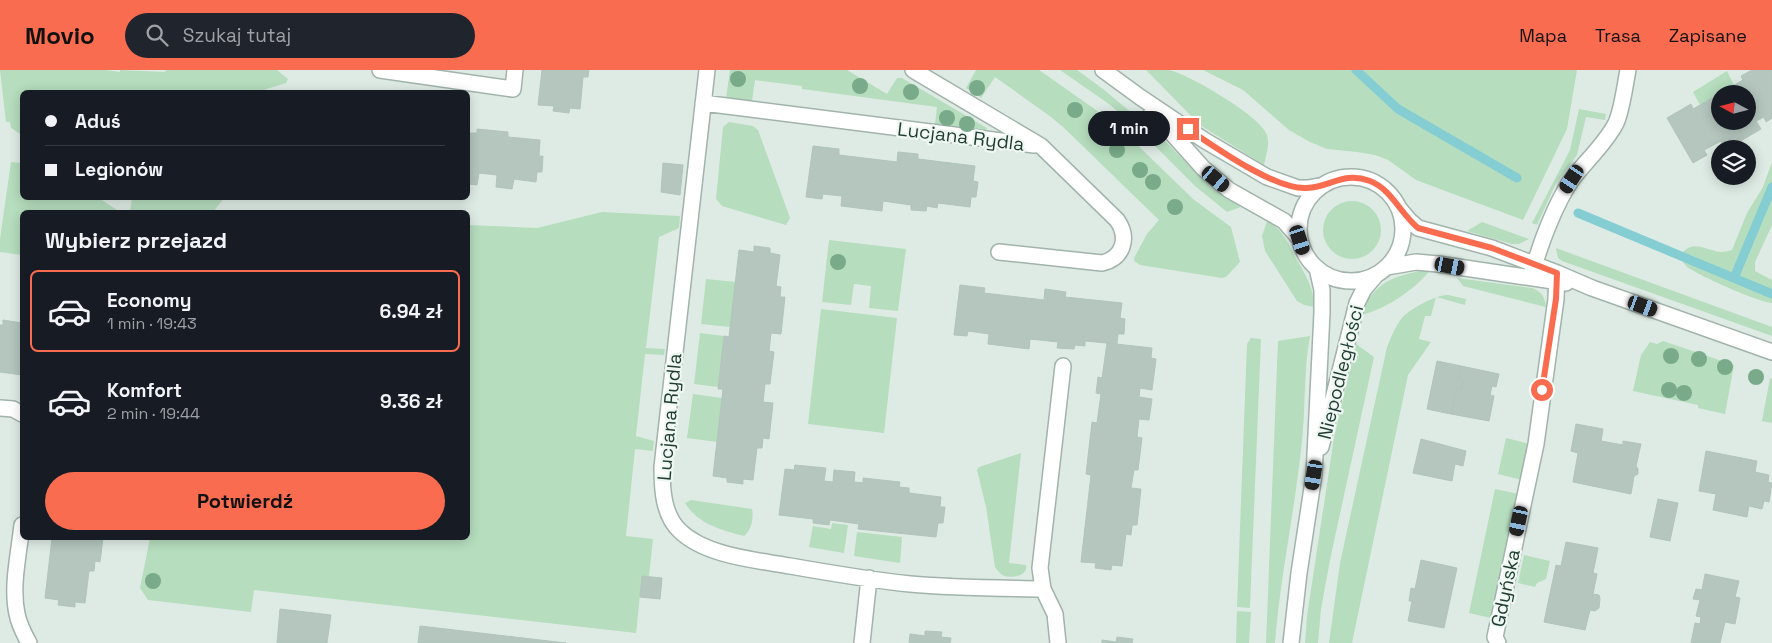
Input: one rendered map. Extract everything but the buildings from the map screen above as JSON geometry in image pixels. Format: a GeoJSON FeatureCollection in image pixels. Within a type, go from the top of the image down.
{"type":"FeatureCollection","features":[{"type":"Feature","properties":{"kind":"street"},"geometry":{"type":"LineString","coordinates":[[380,70],[512,88],[515,70]]}},
{"type":"Feature","properties":{"kind":"street","name":"Lucjana Rydla"},"geometry":{"type":"LineString","coordinates":[[706,70],[690,230],[663,448],[662,480],[668,514],[685,536],[702,545],[720,552],[759,561],[911,584],[1043,589]]}},
{"type":"Feature","properties":{"kind":"street","name":"Lucjana Rydla"},"geometry":{"type":"LineString","coordinates":[[913,70],[1040,146],[1118,220],[1124,234],[1123,246],[1114,258],[1102,264],[999,252]]}},
{"type":"Feature","properties":{"kind":"street"},"geometry":{"type":"LineString","coordinates":[[1104,70],[1204,140],[1267,177],[1298,188],[1324,185],[1335,180],[1347,178],[1371,181],[1382,187],[1418,228],[1492,248],[1533,271]]}},
{"type":"Feature","properties":{"kind":"street"},"geometry":{"type":"LineString","coordinates":[[1533,271],[1563,195],[1572,179],[1616,122],[1628,70]]}},
{"type":"Feature","properties":{"kind":"street"},"geometry":{"type":"LineString","coordinates":[[1140,97],[1203,168],[1229,190],[1284,221],[1300,240],[1308,259],[1324,274],[1344,281],[1365,280],[1382,271],[1416,262],[1475,271],[1533,271],[1592,288],[1772,352]]}},
{"type":"Feature","properties":{"kind":"street","name":"Lucjana Rydla"},"geometry":{"type":"LineString","coordinates":[[703,103],[1040,146]]}},
{"type":"Feature","properties":{"kind":"street"},"geometry":{"type":"LineString","coordinates":[[1300,240],[1301,216],[1306,204],[1324,185]]}},
{"type":"Feature","properties":{"kind":"street"},"geometry":{"type":"LineString","coordinates":[[1382,271],[1398,252],[1403,238],[1402,217],[1398,207]]}},
{"type":"Feature","properties":{"kind":"street","name":"Niepodległości"},"geometry":{"type":"LineString","coordinates":[[1314,475],[1322,313],[1322,290],[1317,268]]}},
{"type":"Feature","properties":{"kind":"street","name":"Niepodległości"},"geometry":{"type":"LineString","coordinates":[[1291,643],[1299,573],[1314,475],[1357,304],[1364,289],[1382,271]]}},
{"type":"Feature","properties":{"kind":"street","name":"Gdyńska"},"geometry":{"type":"LineString","coordinates":[[1496,640],[1536,444],[1556,299],[1557,277]]}},
{"type":"Feature","properties":{"kind":"street"},"geometry":{"type":"LineString","coordinates":[[1058,643],[1055,614],[1043,589],[1040,568],[1064,366]]}},
{"type":"Feature","properties":{"kind":"street"},"geometry":{"type":"LineString","coordinates":[[0,408],[13,409],[20,413]]}},
{"type":"Feature","properties":{"kind":"street"},"geometry":{"type":"LineString","coordinates":[[20,540],[15,598],[17,614],[29,643]]}},
{"type":"Feature","properties":{"kind":"street"},"geometry":{"type":"LineString","coordinates":[[862,643],[869,578]]}},
{"type":"Feature","properties":{"kind":"green space"},"geometry":{"type":"Polygon","coordinates":[[[0,70],[165,72],[166,70],[277,70],[288,79],[286,83],[263,90],[20,90],[20,134],[11,128],[10,122],[6,122],[0,70]]]}},
{"type":"Feature","properties":{"kind":"green space"},"geometry":{"type":"Polygon","coordinates":[[[730,70],[847,70],[887,94],[897,78],[902,78],[987,128],[986,132],[935,124],[937,107],[802,89],[802,86],[755,80],[752,101],[726,98],[730,70]]]}},
{"type":"Feature","properties":{"kind":"green space"},"geometry":{"type":"Polygon","coordinates":[[[976,70],[1039,70],[1096,110],[1125,133],[1193,199],[1231,227],[1240,262],[1226,277],[1222,278],[1140,265],[1134,261],[1147,234],[1159,220],[1062,126],[995,77],[981,98],[966,88],[976,70]]]}},
{"type":"Feature","properties":{"kind":"green space"},"geometry":{"type":"Polygon","coordinates":[[[1060,70],[1077,70],[1103,89],[1162,138],[1213,189],[1241,207],[1227,212],[1195,186],[1141,132],[1109,104],[1060,70]]]}},
{"type":"Feature","properties":{"kind":"green space"},"geometry":{"type":"Polygon","coordinates":[[[1146,70],[1169,70],[1178,73],[1207,87],[1252,117],[1262,127],[1268,139],[1264,165],[1200,125],[1146,70]]]}},
{"type":"Feature","properties":{"kind":"green space"},"geometry":{"type":"Polygon","coordinates":[[[1203,70],[1577,70],[1567,129],[1523,220],[1416,180],[1388,160],[1375,155],[1327,149],[1310,142],[1289,130],[1243,90],[1203,70]]]}},
{"type":"Feature","properties":{"kind":"green space"},"geometry":{"type":"Polygon","coordinates":[[[1727,71],[1734,85],[1711,85],[1711,99],[1700,105],[1693,92],[1727,71]]]}},
{"type":"Feature","properties":{"kind":"green space"},"geometry":{"type":"Polygon","coordinates":[[[1579,109],[1606,114],[1605,120],[1586,117],[1577,155],[1556,183],[1537,225],[1532,223],[1570,150],[1579,109]]]}},
{"type":"Feature","properties":{"kind":"green space"},"geometry":{"type":"Polygon","coordinates":[[[729,122],[753,126],[758,130],[790,218],[786,225],[722,206],[716,199],[723,127],[729,122]]]}},
{"type":"Feature","properties":{"kind":"green space"},"geometry":{"type":"Polygon","coordinates":[[[11,162],[20,163],[20,200],[102,200],[117,210],[20,210],[20,255],[0,252],[0,239],[11,162]]]}},
{"type":"Feature","properties":{"kind":"green space"},"geometry":{"type":"Polygon","coordinates":[[[1772,162],[1772,225],[1755,262],[1755,271],[1772,280],[1772,303],[1742,293],[1692,270],[1684,264],[1680,256],[1694,246],[1720,252],[1732,250],[1747,213],[1763,187],[1772,162]]]}},
{"type":"Feature","properties":{"kind":"green space"},"geometry":{"type":"Polygon","coordinates":[[[132,200],[222,200],[215,210],[130,210],[132,200]]]}},
{"type":"Feature","properties":{"kind":"green space"},"geometry":{"type":"Polygon","coordinates":[[[1352,201],[1363,203],[1376,214],[1381,230],[1379,241],[1368,254],[1352,259],[1341,257],[1328,246],[1323,230],[1325,219],[1336,206],[1352,201]]]}},
{"type":"Feature","properties":{"kind":"green space"},"geometry":{"type":"Polygon","coordinates":[[[602,212],[680,216],[679,228],[659,237],[646,348],[665,349],[664,355],[645,354],[636,436],[654,441],[653,451],[635,449],[626,536],[653,539],[649,576],[642,576],[636,633],[254,590],[251,612],[148,600],[140,588],[150,540],[470,540],[470,225],[537,228],[602,212]]]}},
{"type":"Feature","properties":{"kind":"green space"},"geometry":{"type":"Polygon","coordinates":[[[1267,221],[1282,233],[1288,243],[1309,282],[1313,294],[1314,307],[1297,301],[1265,251],[1262,236],[1267,221]]]}},
{"type":"Feature","properties":{"kind":"green space"},"geometry":{"type":"Polygon","coordinates":[[[1482,222],[1529,239],[1519,244],[1512,244],[1467,231],[1482,222]]]}},
{"type":"Feature","properties":{"kind":"green space"},"geometry":{"type":"Polygon","coordinates":[[[829,240],[906,249],[898,311],[869,308],[871,286],[854,284],[851,305],[822,302],[829,240]]]}},
{"type":"Feature","properties":{"kind":"green space"},"geometry":{"type":"Polygon","coordinates":[[[1556,248],[1772,327],[1772,336],[1562,261],[1558,258],[1556,248]]]}},
{"type":"Feature","properties":{"kind":"green space"},"geometry":{"type":"Polygon","coordinates":[[[1421,271],[1429,272],[1407,292],[1389,304],[1361,315],[1370,297],[1384,284],[1391,279],[1421,271]]]}},
{"type":"Feature","properties":{"kind":"green space"},"geometry":{"type":"Polygon","coordinates":[[[1457,278],[1532,288],[1542,295],[1546,307],[1463,286],[1457,278]]]}},
{"type":"Feature","properties":{"kind":"green space"},"geometry":{"type":"Polygon","coordinates":[[[706,279],[736,282],[730,327],[701,324],[706,279]]]}},
{"type":"Feature","properties":{"kind":"green space"},"geometry":{"type":"Polygon","coordinates":[[[1448,295],[1466,299],[1465,305],[1437,297],[1448,295]]]}},
{"type":"Feature","properties":{"kind":"green space"},"geometry":{"type":"Polygon","coordinates":[[[1436,298],[1431,316],[1425,316],[1419,339],[1431,342],[1408,375],[1352,643],[1329,643],[1340,563],[1387,347],[1395,328],[1406,314],[1436,298]]]}},
{"type":"Feature","properties":{"kind":"green space"},"geometry":{"type":"Polygon","coordinates":[[[821,309],[897,318],[884,433],[808,424],[821,309]]]}},
{"type":"Feature","properties":{"kind":"green space"},"geometry":{"type":"Polygon","coordinates":[[[700,333],[724,336],[718,387],[694,384],[700,333]]]}},
{"type":"Feature","properties":{"kind":"green space"},"geometry":{"type":"Polygon","coordinates":[[[1310,336],[1306,365],[1301,450],[1275,643],[1266,643],[1278,341],[1310,336]]]}},
{"type":"Feature","properties":{"kind":"green space"},"geometry":{"type":"Polygon","coordinates":[[[1251,338],[1261,339],[1250,608],[1237,607],[1247,344],[1251,338]]]}},
{"type":"Feature","properties":{"kind":"green space"},"geometry":{"type":"Polygon","coordinates":[[[1663,341],[1734,365],[1725,414],[1698,408],[1698,405],[1633,391],[1641,355],[1650,342],[1657,344],[1663,341]]]}},
{"type":"Feature","properties":{"kind":"green space"},"geometry":{"type":"Polygon","coordinates":[[[1356,344],[1374,357],[1330,560],[1321,609],[1318,643],[1305,643],[1307,616],[1334,438],[1356,344]]]}},
{"type":"Feature","properties":{"kind":"green space"},"geometry":{"type":"Polygon","coordinates":[[[1770,378],[1772,379],[1772,423],[1762,421],[1770,378]]]}},
{"type":"Feature","properties":{"kind":"green space"},"geometry":{"type":"Polygon","coordinates":[[[693,394],[722,398],[717,442],[687,438],[693,394]]]}},
{"type":"Feature","properties":{"kind":"green space"},"geometry":{"type":"Polygon","coordinates":[[[1506,438],[1530,444],[1522,480],[1498,474],[1506,438]]]}},
{"type":"Feature","properties":{"kind":"green space"},"geometry":{"type":"Polygon","coordinates":[[[1021,453],[1009,563],[1026,565],[1026,569],[1022,574],[1008,577],[1001,574],[995,567],[986,507],[977,470],[979,467],[1021,453]]]}},
{"type":"Feature","properties":{"kind":"green space"},"geometry":{"type":"Polygon","coordinates":[[[1495,489],[1519,494],[1495,619],[1469,613],[1495,489]]]}},
{"type":"Feature","properties":{"kind":"green space"},"geometry":{"type":"Polygon","coordinates":[[[691,500],[752,509],[750,528],[744,536],[711,525],[690,510],[685,503],[691,500]]]}},
{"type":"Feature","properties":{"kind":"green space"},"geometry":{"type":"Polygon","coordinates":[[[832,523],[848,525],[844,553],[809,547],[813,526],[831,529],[832,523]]]}},
{"type":"Feature","properties":{"kind":"green space"},"geometry":{"type":"Polygon","coordinates":[[[857,532],[902,537],[900,563],[854,556],[857,532]]]}},
{"type":"Feature","properties":{"kind":"green space"},"geometry":{"type":"Polygon","coordinates":[[[1524,555],[1550,561],[1546,579],[1537,583],[1535,587],[1518,583],[1524,555]]]}},
{"type":"Feature","properties":{"kind":"green space"},"geometry":{"type":"Polygon","coordinates":[[[1237,611],[1251,612],[1249,643],[1236,643],[1237,611]]]}},
{"type":"Feature","properties":{"kind":"waterway"},"geometry":{"type":"LineString","coordinates":[[1356,70],[1398,109],[1517,178]]}},
{"type":"Feature","properties":{"kind":"waterway"},"geometry":{"type":"LineString","coordinates":[[1734,278],[1772,187]]}},
{"type":"Feature","properties":{"kind":"waterway"},"geometry":{"type":"LineString","coordinates":[[1578,213],[1772,294]]}},
{"type":"Feature","properties":{"kind":"route"},"geometry":{"type":"LineString","coordinates":[[1188,129],[1267,177],[1298,188],[1324,185],[1335,180],[1347,178],[1371,181],[1382,187],[1418,228],[1492,248],[1557,273],[1556,299],[1542,390]]}}]}
